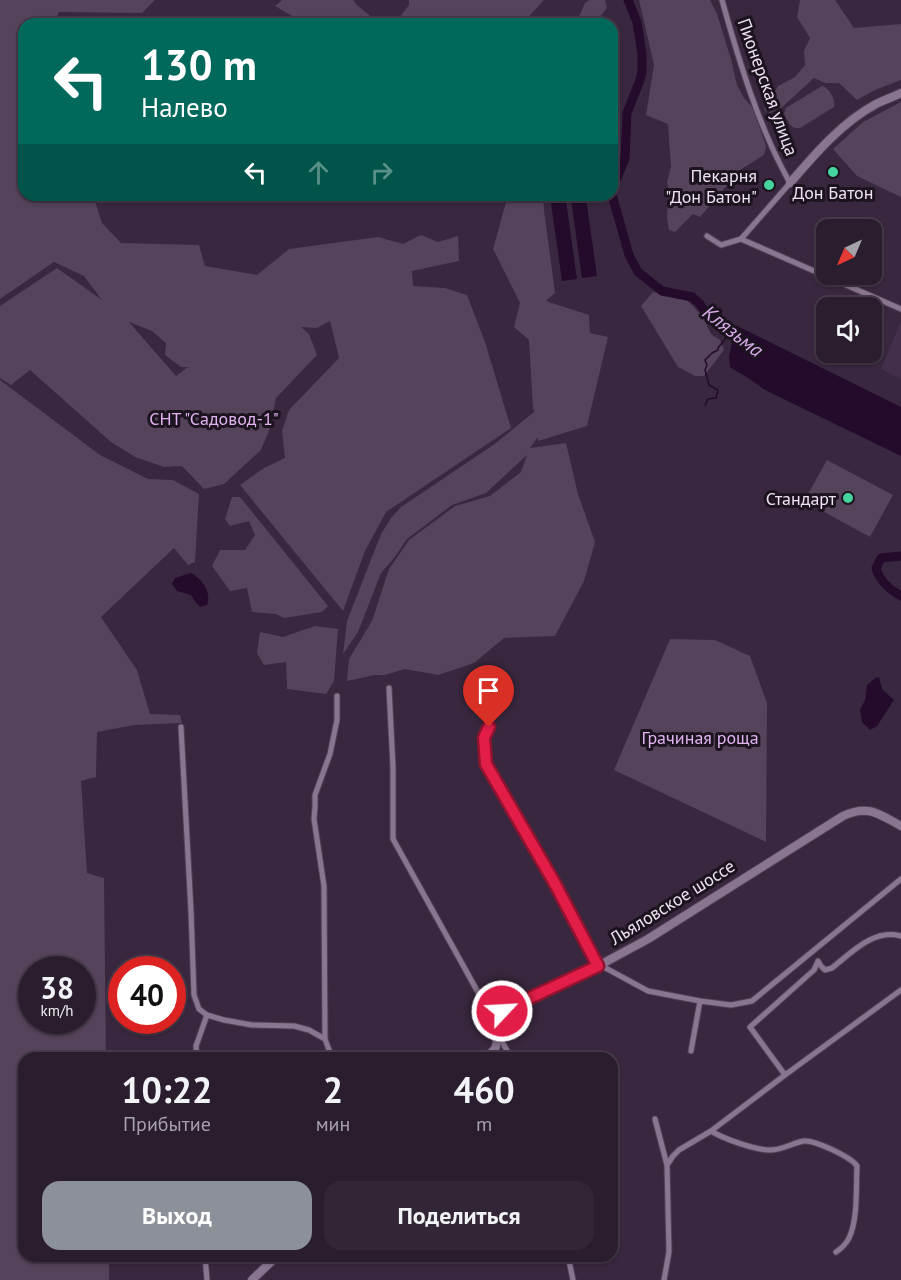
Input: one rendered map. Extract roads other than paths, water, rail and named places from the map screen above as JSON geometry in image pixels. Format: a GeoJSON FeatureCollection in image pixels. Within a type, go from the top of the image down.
{"type":"FeatureCollection","features":[{"type":"Feature","properties":{"kind":"street","name":"Пионерская улица"},"geometry":{"type":"LineString","coordinates":[[722,0],[753,98],[776,158],[790,183]]}},
{"type":"Feature","properties":{"kind":"street"},"geometry":{"type":"LineString","coordinates":[[707,236],[721,245],[741,239],[814,155],[847,125],[876,104],[901,93]]}},
{"type":"Feature","properties":{"kind":"street"},"geometry":{"type":"LineString","coordinates":[[741,239],[901,309]]}},
{"type":"Feature","properties":{"kind":"street"},"geometry":{"type":"LineString","coordinates":[[390,688],[393,839],[508,1052]]}},
{"type":"Feature","properties":{"kind":"street"},"geometry":{"type":"LineString","coordinates":[[330,1052],[325,1039],[324,886],[314,819],[315,795],[330,754],[338,696]]}},
{"type":"Feature","properties":{"kind":"street"},"geometry":{"type":"LineString","coordinates":[[181,727],[194,995],[199,1009],[207,1015],[224,1020],[252,1025],[294,1026],[309,1030],[325,1039]]}},
{"type":"Feature","properties":{"kind":"street"},"geometry":{"type":"LineString","coordinates":[[489,727],[484,738],[486,764],[599,966],[648,991],[731,1005],[752,1001],[901,879]]}},
{"type":"Feature","properties":{"kind":"street","name":"Льяловское шоссе"},"geometry":{"type":"LineString","coordinates":[[492,1052],[497,1043],[498,1016],[502,1011],[599,966],[648,939],[849,813],[870,810],[901,826]]}},
{"type":"Feature","properties":{"kind":"street"},"geometry":{"type":"LineString","coordinates":[[784,1075],[750,1027],[814,970],[818,961],[825,970],[832,968],[865,942],[887,934],[901,936]]}},
{"type":"Feature","properties":{"kind":"street"},"geometry":{"type":"LineString","coordinates":[[667,1165],[679,1150],[711,1131],[901,990]]}},
{"type":"Feature","properties":{"kind":"street"},"geometry":{"type":"LineString","coordinates":[[691,1051],[700,1001]]}},
{"type":"Feature","properties":{"kind":"street"},"geometry":{"type":"LineString","coordinates":[[196,1052],[196,1046],[207,1015]]}},
{"type":"Feature","properties":{"kind":"street"},"geometry":{"type":"LineString","coordinates":[[655,1119],[667,1165],[669,1252],[664,1280]]}},
{"type":"Feature","properties":{"kind":"street"},"geometry":{"type":"LineString","coordinates":[[711,1131],[720,1136],[771,1150],[808,1141],[839,1152],[856,1163],[856,1201],[852,1230],[844,1246],[837,1252]]}},
{"type":"Feature","properties":{"kind":"street"},"geometry":{"type":"LineString","coordinates":[[206,1262],[207,1280]]}},
{"type":"Feature","properties":{"kind":"street"},"geometry":{"type":"LineString","coordinates":[[252,1280],[271,1262]]}},
{"type":"Feature","properties":{"kind":"street"},"geometry":{"type":"LineString","coordinates":[[569,1262],[573,1280]]}},
{"type":"Feature","properties":{"kind":"water"},"geometry":{"type":"Polygon","coordinates":[[[566,201],[577,279],[562,281],[551,203],[566,201]]]}},
{"type":"Feature","properties":{"kind":"water"},"geometry":{"type":"Polygon","coordinates":[[[571,201],[586,201],[597,276],[582,278],[571,201]]]}},
{"type":"Feature","properties":{"kind":"water"},"geometry":{"type":"Polygon","coordinates":[[[706,313],[725,320],[901,407],[901,456],[765,390],[730,367],[732,342],[725,330],[706,313]]]}},
{"type":"Feature","properties":{"kind":"water"},"geometry":{"type":"Polygon","coordinates":[[[191,573],[205,586],[208,595],[207,605],[200,607],[191,595],[177,591],[172,584],[175,578],[191,573]]]}},
{"type":"Feature","properties":{"kind":"water"},"geometry":{"type":"Polygon","coordinates":[[[879,677],[882,689],[894,700],[877,726],[870,730],[862,722],[860,710],[865,700],[867,685],[879,677]]]}},
{"type":"Feature","properties":{"kind":"waterway","name":"Клязьма"},"geometry":{"type":"LineString","coordinates":[[618,175],[625,158],[627,113],[642,72],[637,22],[628,0]]}},
{"type":"Feature","properties":{"kind":"waterway","name":"Клязьма"},"geometry":{"type":"LineString","coordinates":[[614,201],[629,255],[638,272],[662,291],[692,297],[714,319]]}},
{"type":"Feature","properties":{"kind":"waterway"},"geometry":{"type":"LineString","coordinates":[[705,405],[708,399],[716,398],[718,390],[709,385],[705,360],[718,350],[728,335]]}},
{"type":"Feature","properties":{"kind":"waterway","name":"Клязьма"},"geometry":{"type":"LineString","coordinates":[[901,556],[881,558],[876,568],[886,584],[901,596]]}},
{"type":"Feature","properties":{"kind":"place","name":"Дон Батон"},"geometry":{"type":"Point","coordinates":[833,172]}},
{"type":"Feature","properties":{"kind":"place","name":"Пекарня \"Дон Батон\""},"geometry":{"type":"Point","coordinates":[769,185]}},
{"type":"Feature","properties":{"kind":"place","name":"Стандарт"},"geometry":{"type":"Point","coordinates":[848,498]}},
{"type":"Feature","properties":{"kind":"park label","name":"СНТ \"Садовод-1\""},"geometry":{"type":"Point","coordinates":[214,418]}},
{"type":"Feature","properties":{"kind":"park label","name":"Грачиная роща"},"geometry":{"type":"Point","coordinates":[700,737]}}]}
